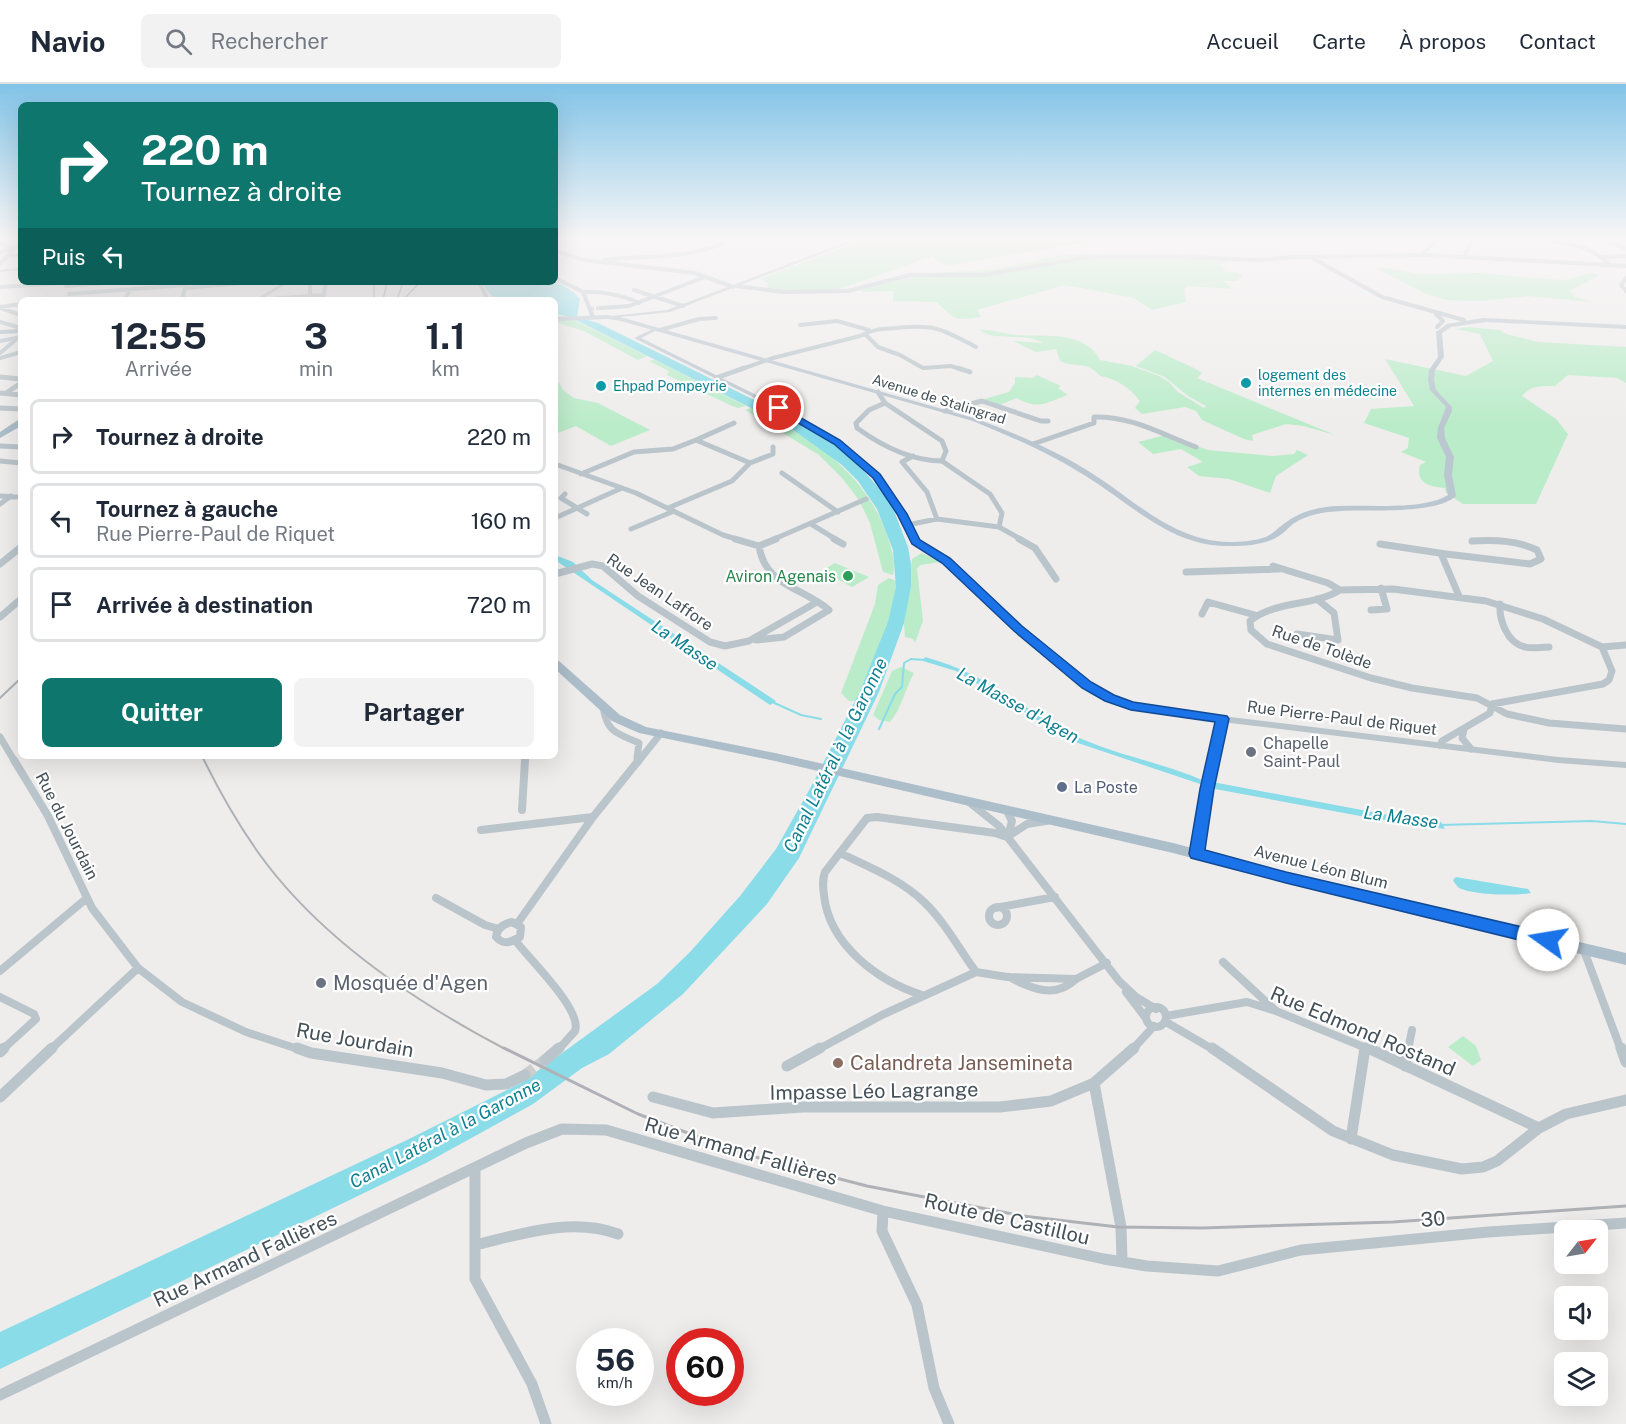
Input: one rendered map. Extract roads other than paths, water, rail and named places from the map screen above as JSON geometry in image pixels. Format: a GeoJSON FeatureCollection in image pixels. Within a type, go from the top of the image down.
{"type":"FeatureCollection","features":[{"type":"Feature","properties":{"kind":"main road","name":"Avenue de Stalingrad"},"geometry":{"type":"LineString","coordinates":[[592,317],[659,329]]}},
{"type":"Feature","properties":{"kind":"main road","name":"Avenue de Stalingrad"},"geometry":{"type":"LineString","coordinates":[[558,319],[612,317],[622,319],[768,359],[883,398],[945,411],[1003,430],[1099,480],[1182,537],[1206,543],[1244,543],[1263,540],[1272,537],[1300,517],[1332,509],[1438,503],[1452,496],[1448,475],[1450,457],[1441,438],[1441,428],[1449,407],[1433,390],[1431,380],[1432,370],[1440,360],[1439,335]]}},
{"type":"Feature","properties":{"kind":"main road"},"geometry":{"type":"LineString","coordinates":[[1437,327],[1454,321],[1624,327]]}},
{"type":"Feature","properties":{"kind":"main road"},"geometry":{"type":"LineString","coordinates":[[1439,335],[1440,331],[1447,326],[1464,322]]}},
{"type":"Feature","properties":{"kind":"main road","name":"Avenue de Stalingrad"},"geometry":{"type":"LineString","coordinates":[[1437,327],[1432,333],[1441,352]]}},
{"type":"Feature","properties":{"kind":"main road"},"geometry":{"type":"LineString","coordinates":[[1,336],[18,333]]}},
{"type":"Feature","properties":{"kind":"main road"},"geometry":{"type":"LineString","coordinates":[[0,436],[18,426]]}},
{"type":"Feature","properties":{"kind":"main road"},"geometry":{"type":"LineString","coordinates":[[558,666],[624,723],[643,730],[661,733]]}},
{"type":"Feature","properties":{"kind":"main road"},"geometry":{"type":"LineString","coordinates":[[576,681],[584,684],[622,714]]}},
{"type":"Feature","properties":{"kind":"main road"},"geometry":{"type":"LineString","coordinates":[[604,707],[652,726],[661,733]]}},
{"type":"Feature","properties":{"kind":"main road","name":"Avenue Léon Blum"},"geometry":{"type":"LineString","coordinates":[[661,733],[1197,854],[1286,878],[1626,958]]}},
{"type":"Feature","properties":{"kind":"street"},"geometry":{"type":"LineString","coordinates":[[586,301],[592,317]]}},
{"type":"Feature","properties":{"kind":"street"},"geometry":{"type":"LineString","coordinates":[[634,301],[639,303]]}},
{"type":"Feature","properties":{"kind":"street"},"geometry":{"type":"LineString","coordinates":[[601,308],[626,307],[645,301]]}},
{"type":"Feature","properties":{"kind":"street"},"geometry":{"type":"LineString","coordinates":[[668,301],[683,306]]}},
{"type":"Feature","properties":{"kind":"street"},"geometry":{"type":"LineString","coordinates":[[604,318],[622,319],[649,315],[697,301]]}},
{"type":"Feature","properties":{"kind":"street"},"geometry":{"type":"LineString","coordinates":[[1396,301],[1454,321]]}},
{"type":"Feature","properties":{"kind":"street"},"geometry":{"type":"LineString","coordinates":[[0,308],[18,305]]}},
{"type":"Feature","properties":{"kind":"street"},"geometry":{"type":"LineString","coordinates":[[1415,307],[1454,321]]}},
{"type":"Feature","properties":{"kind":"street"},"geometry":{"type":"LineString","coordinates":[[0,308],[18,314]]}},
{"type":"Feature","properties":{"kind":"street"},"geometry":{"type":"LineString","coordinates":[[612,317],[649,315]]}},
{"type":"Feature","properties":{"kind":"street"},"geometry":{"type":"LineString","coordinates":[[1437,327],[1442,321],[1440,316]]}},
{"type":"Feature","properties":{"kind":"street"},"geometry":{"type":"LineString","coordinates":[[659,329],[699,319],[716,318]]}},
{"type":"Feature","properties":{"kind":"street"},"geometry":{"type":"LineString","coordinates":[[1624,327],[1626,320]]}},
{"type":"Feature","properties":{"kind":"street"},"geometry":{"type":"LineString","coordinates":[[800,325],[840,321],[867,332],[878,347],[900,354],[923,368],[950,366],[970,372]]}},
{"type":"Feature","properties":{"kind":"street"},"geometry":{"type":"LineString","coordinates":[[1439,335],[1436,333],[1438,328],[1454,321]]}},
{"type":"Feature","properties":{"kind":"street"},"geometry":{"type":"LineString","coordinates":[[0,322],[12,325],[18,330]]}},
{"type":"Feature","properties":{"kind":"street"},"geometry":{"type":"LineString","coordinates":[[1,336],[12,325]]}},
{"type":"Feature","properties":{"kind":"street"},"geometry":{"type":"LineString","coordinates":[[716,378],[768,359],[867,332],[924,325],[941,329],[976,346]]}},
{"type":"Feature","properties":{"kind":"street","name":"Rue Pierre-Paul de Riquet"},"geometry":{"type":"LineString","coordinates":[[659,329],[636,338],[795,416],[838,443],[876,476],[915,542],[946,561],[1030,639],[1094,690],[1119,702],[1141,708],[1222,719],[1558,760],[1626,765]]}},
{"type":"Feature","properties":{"kind":"street"},"geometry":{"type":"LineString","coordinates":[[0,353],[18,336]]}},
{"type":"Feature","properties":{"kind":"street"},"geometry":{"type":"LineString","coordinates":[[0,358],[18,353]]}},
{"type":"Feature","properties":{"kind":"street"},"geometry":{"type":"LineString","coordinates":[[0,377],[18,379]]}},
{"type":"Feature","properties":{"kind":"street"},"geometry":{"type":"LineString","coordinates":[[2,394],[18,385]]}},
{"type":"Feature","properties":{"kind":"street"},"geometry":{"type":"LineString","coordinates":[[2,394],[18,395]]}},
{"type":"Feature","properties":{"kind":"street"},"geometry":{"type":"LineString","coordinates":[[942,461],[946,451],[942,441],[883,398],[858,419],[856,426],[873,440],[891,449],[942,461],[993,498],[1002,513],[999,527]]}},
{"type":"Feature","properties":{"kind":"street"},"geometry":{"type":"LineString","coordinates":[[945,411],[981,401],[1041,421],[1048,421]]}},
{"type":"Feature","properties":{"kind":"street"},"geometry":{"type":"LineString","coordinates":[[0,408],[18,409]]}},
{"type":"Feature","properties":{"kind":"street"},"geometry":{"type":"LineString","coordinates":[[1033,444],[1095,423],[1094,418],[1096,417],[1121,416],[1148,425],[1196,447]]}},
{"type":"Feature","properties":{"kind":"street"},"geometry":{"type":"LineString","coordinates":[[581,474],[634,452],[673,449],[734,423]]}},
{"type":"Feature","properties":{"kind":"street"},"geometry":{"type":"LineString","coordinates":[[696,440],[750,463]]}},
{"type":"Feature","properties":{"kind":"street"},"geometry":{"type":"LineString","coordinates":[[0,446],[18,447]]}},
{"type":"Feature","properties":{"kind":"street"},"geometry":{"type":"LineString","coordinates":[[631,529],[732,481],[750,463],[773,454],[774,447]]}},
{"type":"Feature","properties":{"kind":"street"},"geometry":{"type":"LineString","coordinates":[[891,449],[927,492],[937,519]]}},
{"type":"Feature","properties":{"kind":"street"},"geometry":{"type":"LineString","coordinates":[[902,462],[914,456]]}},
{"type":"Feature","properties":{"kind":"street"},"geometry":{"type":"LineString","coordinates":[[0,461],[18,463]]}},
{"type":"Feature","properties":{"kind":"street"},"geometry":{"type":"LineString","coordinates":[[558,465],[622,488],[723,534],[759,546],[866,499]]}},
{"type":"Feature","properties":{"kind":"street"},"geometry":{"type":"LineString","coordinates":[[782,473],[838,512]]}},
{"type":"Feature","properties":{"kind":"street"},"geometry":{"type":"LineString","coordinates":[[558,521],[577,508],[622,488]]}},
{"type":"Feature","properties":{"kind":"street"},"geometry":{"type":"LineString","coordinates":[[565,494],[561,498],[587,514]]}},
{"type":"Feature","properties":{"kind":"street"},"geometry":{"type":"LineString","coordinates":[[0,496],[18,497]]}},
{"type":"Feature","properties":{"kind":"street"},"geometry":{"type":"LineString","coordinates":[[0,504],[10,496]]}},
{"type":"Feature","properties":{"kind":"street"},"geometry":{"type":"LineString","coordinates":[[907,525],[937,519],[999,527],[1035,548],[1056,579]]}},
{"type":"Feature","properties":{"kind":"street"},"geometry":{"type":"LineString","coordinates":[[811,524],[843,544]]}},
{"type":"Feature","properties":{"kind":"street"},"geometry":{"type":"LineString","coordinates":[[1380,544],[1530,564],[1541,559],[1537,550],[1519,542],[1505,539],[1472,541]]}},
{"type":"Feature","properties":{"kind":"street"},"geometry":{"type":"LineString","coordinates":[[759,546],[759,556],[768,571],[817,602]]}},
{"type":"Feature","properties":{"kind":"street"},"geometry":{"type":"LineString","coordinates":[[0,564],[18,549]]}},
{"type":"Feature","properties":{"kind":"street"},"geometry":{"type":"LineString","coordinates":[[1446,554],[1442,556],[1459,596]]}},
{"type":"Feature","properties":{"kind":"street","name":"Rue Jean Laffore"},"geometry":{"type":"LineString","coordinates":[[558,573],[597,564],[610,570],[638,596],[716,645],[732,647],[749,641],[817,602],[828,608],[828,612],[784,637],[749,641]]}},
{"type":"Feature","properties":{"kind":"street"},"geometry":{"type":"LineString","coordinates":[[1273,566],[1341,590],[1381,588],[1459,596],[1500,604],[1543,619],[1602,647],[1626,645]]}},
{"type":"Feature","properties":{"kind":"street"},"geometry":{"type":"LineString","coordinates":[[1186,572],[1281,569]]}},
{"type":"Feature","properties":{"kind":"street"},"geometry":{"type":"LineString","coordinates":[[1371,610],[1387,609],[1381,588]]}},
{"type":"Feature","properties":{"kind":"street","name":"Rue de Tolède"},"geometry":{"type":"LineString","coordinates":[[1341,590],[1317,599],[1255,615],[1249,623],[1253,633],[1277,648],[1371,678],[1423,690],[1471,697],[1492,704]]}},
{"type":"Feature","properties":{"kind":"street"},"geometry":{"type":"LineString","coordinates":[[1297,634],[1338,640],[1334,613],[1317,599]]}},
{"type":"Feature","properties":{"kind":"street"},"geometry":{"type":"LineString","coordinates":[[0,617],[18,602]]}},
{"type":"Feature","properties":{"kind":"street"},"geometry":{"type":"LineString","coordinates":[[1202,614],[1208,602],[1255,615]]}},
{"type":"Feature","properties":{"kind":"street"},"geometry":{"type":"LineString","coordinates":[[1500,604],[1498,610],[1511,639],[1524,647],[1537,645],[1549,647]]}},
{"type":"Feature","properties":{"kind":"street"},"geometry":{"type":"LineString","coordinates":[[766,631],[770,639]]}},
{"type":"Feature","properties":{"kind":"street"},"geometry":{"type":"LineString","coordinates":[[1492,704],[1603,684],[1609,680],[1612,671],[1602,647]]}},
{"type":"Feature","properties":{"kind":"street"},"geometry":{"type":"LineString","coordinates":[[1492,704],[1507,714],[1549,723],[1626,729]]}},
{"type":"Feature","properties":{"kind":"street"},"geometry":{"type":"LineString","coordinates":[[1440,746],[1442,741],[1490,713],[1492,704]]}},
{"type":"Feature","properties":{"kind":"street"},"geometry":{"type":"LineString","coordinates":[[604,707],[605,721],[610,730],[639,743],[636,762]]}},
{"type":"Feature","properties":{"kind":"street"},"geometry":{"type":"LineString","coordinates":[[1197,854],[1207,789],[1222,719]]}},
{"type":"Feature","properties":{"kind":"street"},"geometry":{"type":"LineString","coordinates":[[1464,730],[1462,738],[1472,749]]}},
{"type":"Feature","properties":{"kind":"street"},"geometry":{"type":"LineString","coordinates":[[517,924],[593,817],[661,733]]}},
{"type":"Feature","properties":{"kind":"street","name":"Rue du Jourdain"},"geometry":{"type":"LineString","coordinates":[[0,737],[48,816],[87,898]]}},
{"type":"Feature","properties":{"kind":"street"},"geometry":{"type":"LineString","coordinates":[[522,810],[525,759]]}},
{"type":"Feature","properties":{"kind":"street","name":"Avenue Léon Blum"},"geometry":{"type":"LineString","coordinates":[[969,802],[1008,836],[1119,981]]}},
{"type":"Feature","properties":{"kind":"street"},"geometry":{"type":"LineString","coordinates":[[999,826],[1007,811]]}},
{"type":"Feature","properties":{"kind":"street"},"geometry":{"type":"LineString","coordinates":[[1007,811],[1012,821],[1008,836]]}},
{"type":"Feature","properties":{"kind":"street"},"geometry":{"type":"LineString","coordinates":[[481,830],[593,817]]}},
{"type":"Feature","properties":{"kind":"street"},"geometry":{"type":"LineString","coordinates":[[922,995],[908,992],[888,981],[856,954],[832,926],[825,904],[822,880],[828,867],[867,818],[1008,836],[1027,824],[1049,820]]}},
{"type":"Feature","properties":{"kind":"street"},"geometry":{"type":"LineString","coordinates":[[840,853],[898,883],[920,898],[941,921],[976,972]]}},
{"type":"Feature","properties":{"kind":"street"},"geometry":{"type":"LineString","coordinates":[[995,908],[1055,897]]}},
{"type":"Feature","properties":{"kind":"street"},"geometry":{"type":"LineString","coordinates":[[0,971],[87,898]]}},
{"type":"Feature","properties":{"kind":"street","name":"Rue Jourdain"},"geometry":{"type":"LineString","coordinates":[[87,898],[92,908],[138,968],[182,1002],[246,1032],[311,1053],[441,1073],[486,1084],[506,1084],[525,1075]]}},
{"type":"Feature","properties":{"kind":"street"},"geometry":{"type":"LineString","coordinates":[[436,898],[485,925],[498,929]]}},
{"type":"Feature","properties":{"kind":"street"},"geometry":{"type":"LineString","coordinates":[[507,923],[517,924],[522,930],[515,940],[504,943],[498,940],[496,934],[498,929],[507,923]]}},
{"type":"Feature","properties":{"kind":"street"},"geometry":{"type":"LineString","coordinates":[[515,940],[523,953],[577,1018],[577,1026],[572,1035],[545,1060]]}},
{"type":"Feature","properties":{"kind":"street"},"geometry":{"type":"LineString","coordinates":[[1583,948],[1626,1062]]}},
{"type":"Feature","properties":{"kind":"street"},"geometry":{"type":"LineString","coordinates":[[1223,962],[1276,1011]]}},
{"type":"Feature","properties":{"kind":"street"},"geometry":{"type":"LineString","coordinates":[[1007,977],[1021,984],[1056,992],[1107,963]]}},
{"type":"Feature","properties":{"kind":"street"},"geometry":{"type":"LineString","coordinates":[[0,1097],[138,968]]}},
{"type":"Feature","properties":{"kind":"street"},"geometry":{"type":"LineString","coordinates":[[787,1066],[922,995],[976,972],[1007,977],[1076,979]]}},
{"type":"Feature","properties":{"kind":"street"},"geometry":{"type":"LineString","coordinates":[[1119,981],[1166,1019],[1332,1131],[1393,1155],[1462,1169],[1483,1167],[1497,1161],[1539,1128],[1566,1114],[1626,1100]]}},
{"type":"Feature","properties":{"kind":"street"},"geometry":{"type":"LineString","coordinates":[[1119,981],[1154,1026]]}},
{"type":"Feature","properties":{"kind":"street"},"geometry":{"type":"LineString","coordinates":[[1247,1002],[1248,986]]}},
{"type":"Feature","properties":{"kind":"street"},"geometry":{"type":"LineString","coordinates":[[0,997],[34,1014],[36,1019],[0,1052]]}},
{"type":"Feature","properties":{"kind":"street","name":"Rue Edmond Rostand"},"geometry":{"type":"LineString","coordinates":[[1154,1026],[1160,1026],[1166,1019],[1247,1002],[1276,1011],[1365,1047],[1539,1128]]}},
{"type":"Feature","properties":{"kind":"street"},"geometry":{"type":"LineString","coordinates":[[1145,1017],[1148,1010],[1156,1009]]}},
{"type":"Feature","properties":{"kind":"street","name":"Impasse Léo Lagrange"},"geometry":{"type":"LineString","coordinates":[[654,1096],[689,1108],[713,1113],[803,1107],[1000,1107],[1051,1101],[1094,1083],[1139,1044],[1154,1026]]}},
{"type":"Feature","properties":{"kind":"street"},"geometry":{"type":"LineString","coordinates":[[1405,1066],[1412,1030]]}},
{"type":"Feature","properties":{"kind":"street"},"geometry":{"type":"LineString","coordinates":[[1351,1139],[1365,1047]]}},
{"type":"Feature","properties":{"kind":"street"},"geometry":{"type":"LineString","coordinates":[[1094,1083],[1121,1227],[1122,1262]]}},
{"type":"Feature","properties":{"kind":"street","name":"Rue Armand Fallières"},"geometry":{"type":"LineString","coordinates":[[0,1395],[548,1133],[562,1129],[606,1130],[883,1211]]}},
{"type":"Feature","properties":{"kind":"street"},"geometry":{"type":"LineString","coordinates":[[475,1168],[474,1269],[477,1283],[532,1384],[546,1424]]}},
{"type":"Feature","properties":{"kind":"street"},"geometry":{"type":"LineString","coordinates":[[883,1211],[882,1232],[917,1305],[934,1388],[950,1424]]}},
{"type":"Feature","properties":{"kind":"street","name":"Route de Castillou"},"geometry":{"type":"LineString","coordinates":[[883,1211],[944,1222],[1104,1260],[1208,1271],[1245,1265]]}},
{"type":"Feature","properties":{"kind":"street","name":"30"},"geometry":{"type":"LineString","coordinates":[[1245,1265],[1301,1250],[1488,1232],[1626,1223]]}},
{"type":"Feature","properties":{"kind":"street"},"geometry":{"type":"LineString","coordinates":[[475,1245],[566,1226],[608,1228],[618,1234]]}},
{"type":"Feature","properties":{"kind":"water","name":"Canal Latéral à la Garonne"},"geometry":{"type":"Polygon","coordinates":[[[558,301],[580,301],[577,317],[598,323],[803,424],[830,441],[856,462],[884,494],[894,511],[908,547],[911,564],[911,586],[904,623],[879,692],[799,858],[767,904],[683,994],[609,1054],[582,1068],[533,1104],[426,1163],[0,1369],[0,1332],[409,1139],[521,1083],[657,984],[690,952],[740,896],[776,849],[812,785],[860,691],[888,622],[896,587],[893,550],[877,509],[858,481],[842,465],[789,427],[570,317],[558,314],[558,301]]]}},
{"type":"Feature","properties":{"kind":"water"},"geometry":{"type":"Polygon","coordinates":[[[558,556],[573,562],[592,580],[776,701],[770,705],[558,562],[558,556]]]}},
{"type":"Feature","properties":{"kind":"water"},"geometry":{"type":"Polygon","coordinates":[[[925,657],[972,675],[1060,728],[1083,740],[1117,752],[1202,780],[1410,819],[1441,822],[1445,829],[1371,818],[1215,789],[1072,741],[956,671],[923,661],[925,657]]]}},
{"type":"Feature","properties":{"kind":"water"},"geometry":{"type":"Polygon","coordinates":[[[1456,877],[1528,889],[1531,893],[1474,892],[1459,888],[1453,880],[1456,877]]]}},
{"type":"Feature","properties":{"kind":"waterway","name":"La Masse d'Agen"},"geometry":{"type":"LineString","coordinates":[[879,729],[895,694],[902,687],[904,663],[911,659],[926,660]]}},
{"type":"Feature","properties":{"kind":"waterway","name":"La Masse"},"geometry":{"type":"LineString","coordinates":[[770,701],[801,715],[821,719]]}},
{"type":"Feature","properties":{"kind":"waterway","name":"La Masse"},"geometry":{"type":"LineString","coordinates":[[1440,825],[1592,821],[1626,824]]}},
{"type":"Feature","properties":{"kind":"tunnel"},"geometry":{"type":"LineString","coordinates":[[590,309],[601,308]]}},
{"type":"Feature","properties":{"kind":"tunnel"},"geometry":{"type":"LineString","coordinates":[[525,1075],[545,1060]]}},
{"type":"Feature","properties":{"kind":"railway"},"geometry":{"type":"LineString","coordinates":[[0,698],[18,681]]}},
{"type":"Feature","properties":{"kind":"railway"},"geometry":{"type":"LineString","coordinates":[[204,759],[229,807],[260,855],[311,914],[341,941],[405,990],[507,1050]]}},
{"type":"Feature","properties":{"kind":"railway"},"geometry":{"type":"LineString","coordinates":[[504,1048],[638,1114],[740,1153],[867,1186],[1023,1216],[1118,1227],[1202,1228],[1393,1222],[1626,1206]]}},
{"type":"Feature","properties":{"kind":"place","name":"logement des internes en médecine"},"geometry":{"type":"Point","coordinates":[1246,383]}},
{"type":"Feature","properties":{"kind":"place","name":"Ehpad Pompeyrie"},"geometry":{"type":"Point","coordinates":[601,386]}},
{"type":"Feature","properties":{"kind":"place","name":"Aviron Agenais"},"geometry":{"type":"Point","coordinates":[848,576]}},
{"type":"Feature","properties":{"kind":"place","name":"Chapelle Saint-Paul"},"geometry":{"type":"Point","coordinates":[1251,752]}},
{"type":"Feature","properties":{"kind":"place","name":"La Poste"},"geometry":{"type":"Point","coordinates":[1062,787]}},
{"type":"Feature","properties":{"kind":"place","name":"Mosquée d'Agen"},"geometry":{"type":"Point","coordinates":[321,983]}},
{"type":"Feature","properties":{"kind":"place","name":"Calandreta Jansemineta"},"geometry":{"type":"Point","coordinates":[838,1063]}}]}
